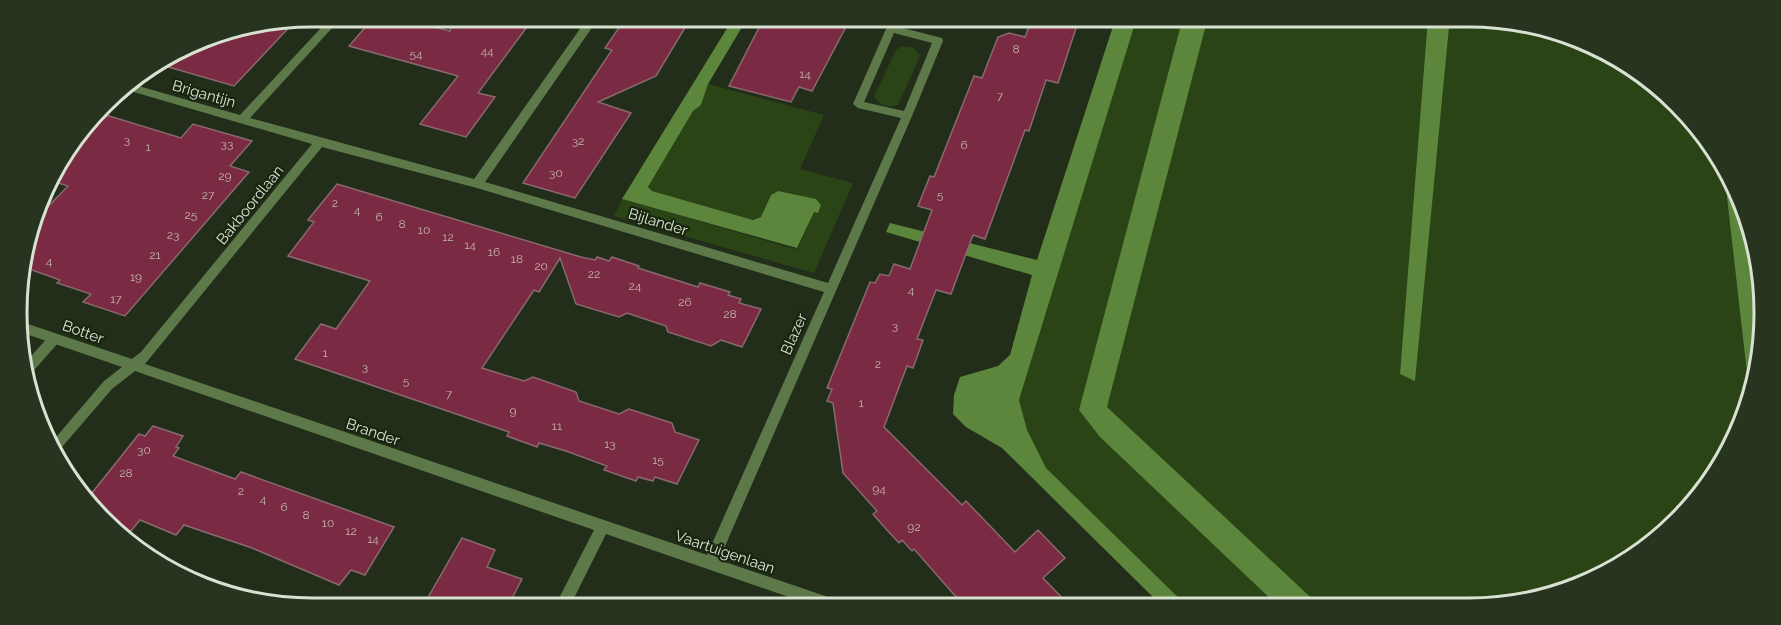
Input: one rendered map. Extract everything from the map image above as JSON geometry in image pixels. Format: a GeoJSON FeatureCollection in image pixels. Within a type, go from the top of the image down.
{"type":"FeatureCollection","features":[{"type":"Feature","properties":{"kind":"street"},"geometry":{"type":"LineString","coordinates":[[320,142],[242,120],[328,27]]}},
{"type":"Feature","properties":{"kind":"street"},"geometry":{"type":"LineString","coordinates":[[477,184],[587,27]]}},
{"type":"Feature","properties":{"kind":"street","name":"Blazer"},"geometry":{"type":"LineString","coordinates":[[710,564],[907,116],[938,41],[891,29],[858,104],[907,116]]}},
{"type":"Feature","properties":{"kind":"street","name":"Brigantijn"},"geometry":{"type":"LineString","coordinates":[[135,89],[242,120]]}},
{"type":"Feature","properties":{"kind":"street","name":"Bijlander"},"geometry":{"type":"LineString","coordinates":[[320,142],[477,184],[830,289]]}},
{"type":"Feature","properties":{"kind":"street","name":"Bakboordlaan"},"geometry":{"type":"LineString","coordinates":[[59,444],[108,385],[146,356],[320,142]]}},
{"type":"Feature","properties":{"kind":"street","name":"Botter"},"geometry":{"type":"LineString","coordinates":[[28,329],[132,367]]}},
{"type":"Feature","properties":{"kind":"street"},"geometry":{"type":"LineString","coordinates":[[31,365],[54,339]]}},
{"type":"Feature","properties":{"kind":"street","name":"Brander"},"geometry":{"type":"LineString","coordinates":[[132,367],[603,527]]}},
{"type":"Feature","properties":{"kind":"street"},"geometry":{"type":"LineString","coordinates":[[566,598],[603,527]]}},
{"type":"Feature","properties":{"kind":"street","name":"Vaartuigenlaan"},"geometry":{"type":"LineString","coordinates":[[603,527],[810,598]]}},
{"type":"Feature","properties":{"kind":"shaded area"},"geometry":{"type":"Polygon","coordinates":[[[728,27],[742,27],[708,84],[701,105],[693,111],[648,187],[652,191],[753,220],[761,217],[771,195],[778,191],[816,199],[821,205],[818,213],[814,212],[797,248],[622,199],[728,27]]]}},
{"type":"Feature","properties":{"kind":"shaded area"},"geometry":{"type":"Polygon","coordinates":[[[1113,27],[1134,27],[1019,400],[1027,430],[1046,468],[1179,598],[1154,598],[1002,448],[966,427],[953,414],[954,395],[960,377],[998,366],[1010,355],[1032,275],[886,232],[890,223],[1037,260],[1113,27]]]}},
{"type":"Feature","properties":{"kind":"shaded area"},"geometry":{"type":"Polygon","coordinates":[[[1134,27],[1180,27],[1079,410],[1100,437],[1270,598],[1179,598],[1046,468],[1027,430],[1019,400],[1134,27]]]}},
{"type":"Feature","properties":{"kind":"shaded area"},"geometry":{"type":"Polygon","coordinates":[[[1180,27],[1205,27],[1107,407],[1311,598],[1270,598],[1100,437],[1079,410],[1180,27]]]}},
{"type":"Feature","properties":{"kind":"shaded area"},"geometry":{"type":"Polygon","coordinates":[[[1205,27],[1427,27],[1400,374],[1415,380],[1449,27],[1524,32],[1560,42],[1611,65],[1657,98],[1683,124],[1706,154],[1726,188],[1747,375],[1739,404],[1725,439],[1695,486],[1657,527],[1611,560],[1560,583],[1506,596],[1311,598],[1107,407],[1205,27]]]}},
{"type":"Feature","properties":{"kind":"shaded area"},"geometry":{"type":"Polygon","coordinates":[[[1427,27],[1449,27],[1415,381],[1400,374],[1427,27]]]}},
{"type":"Feature","properties":{"kind":"shaded area"},"geometry":{"type":"Polygon","coordinates":[[[901,47],[913,47],[920,56],[898,105],[884,105],[874,96],[896,50],[901,47]]]}},
{"type":"Feature","properties":{"kind":"shaded area"},"geometry":{"type":"Polygon","coordinates":[[[708,84],[824,115],[800,169],[853,183],[814,273],[614,216],[622,199],[795,249],[799,246],[814,211],[818,213],[821,205],[815,199],[778,191],[771,195],[761,217],[753,220],[652,191],[648,187],[693,111],[701,105],[708,84]]]}},
{"type":"Feature","properties":{"kind":"shaded area"},"geometry":{"type":"Polygon","coordinates":[[[1726,188],[1739,221],[1752,275],[1754,312],[1752,350],[1747,375],[1726,188]]]}},
{"type":"Feature","properties":{"kind":"building"},"geometry":{"type":"Polygon","coordinates":[[[365,27],[435,27],[450,31],[451,27],[527,27],[478,93],[495,97],[466,137],[420,124],[458,76],[349,46],[365,27]]]}},
{"type":"Feature","properties":{"kind":"building"},"geometry":{"type":"Polygon","coordinates":[[[619,27],[685,27],[656,76],[598,102],[631,113],[575,198],[523,183],[612,50],[605,48],[619,27]]]}},
{"type":"Feature","properties":{"kind":"building"},"geometry":{"type":"Polygon","coordinates":[[[759,27],[846,27],[812,91],[799,87],[791,102],[729,86],[759,27]]]}},
{"type":"Feature","properties":{"kind":"building"},"geometry":{"type":"Polygon","coordinates":[[[1029,27],[1076,27],[1058,83],[1046,80],[1029,131],[1025,130],[985,239],[973,235],[951,294],[936,290],[917,339],[923,340],[913,368],[907,366],[884,427],[962,505],[966,501],[1015,552],[1038,530],[1065,558],[1043,578],[1062,598],[957,598],[914,549],[912,551],[902,540],[899,543],[886,529],[873,514],[877,511],[843,473],[833,403],[827,401],[832,389],[827,388],[870,282],[875,283],[880,274],[889,276],[894,264],[910,269],[932,210],[918,206],[930,176],[934,177],[974,76],[982,78],[998,37],[1009,33],[1025,37],[1029,27]]]}},
{"type":"Feature","properties":{"kind":"building"},"geometry":{"type":"Polygon","coordinates":[[[288,28],[234,86],[167,67],[186,56],[221,42],[257,32],[288,28]]]}},
{"type":"Feature","properties":{"kind":"building"},"geometry":{"type":"Polygon","coordinates":[[[107,115],[181,138],[193,124],[252,141],[230,166],[249,172],[125,316],[83,302],[91,294],[57,283],[60,280],[30,269],[47,207],[68,186],[58,183],[75,154],[107,115]]]}},
{"type":"Feature","properties":{"kind":"building"},"geometry":{"type":"Polygon","coordinates":[[[337,184],[581,257],[595,260],[597,257],[609,261],[612,257],[639,266],[638,268],[698,287],[700,283],[730,292],[728,295],[741,299],[739,303],[761,309],[742,347],[721,340],[711,346],[668,332],[666,326],[627,313],[619,317],[576,304],[560,258],[539,292],[534,290],[482,368],[524,381],[533,377],[576,392],[579,401],[619,414],[629,409],[672,423],[675,432],[699,440],[677,484],[655,477],[653,481],[638,477],[636,481],[604,470],[607,466],[566,451],[539,443],[537,447],[507,436],[509,432],[295,359],[321,324],[336,329],[370,281],[288,256],[314,222],[308,220],[337,184]]]}},
{"type":"Feature","properties":{"kind":"building"},"geometry":{"type":"Polygon","coordinates":[[[153,426],[183,436],[173,456],[235,479],[241,472],[394,527],[365,575],[351,570],[339,585],[252,548],[184,525],[176,535],[140,520],[130,532],[92,493],[139,434],[145,436],[153,426]]]}},
{"type":"Feature","properties":{"kind":"building"},"geometry":{"type":"Polygon","coordinates":[[[462,538],[495,550],[487,567],[522,579],[512,598],[428,598],[462,538]]]}}]}
